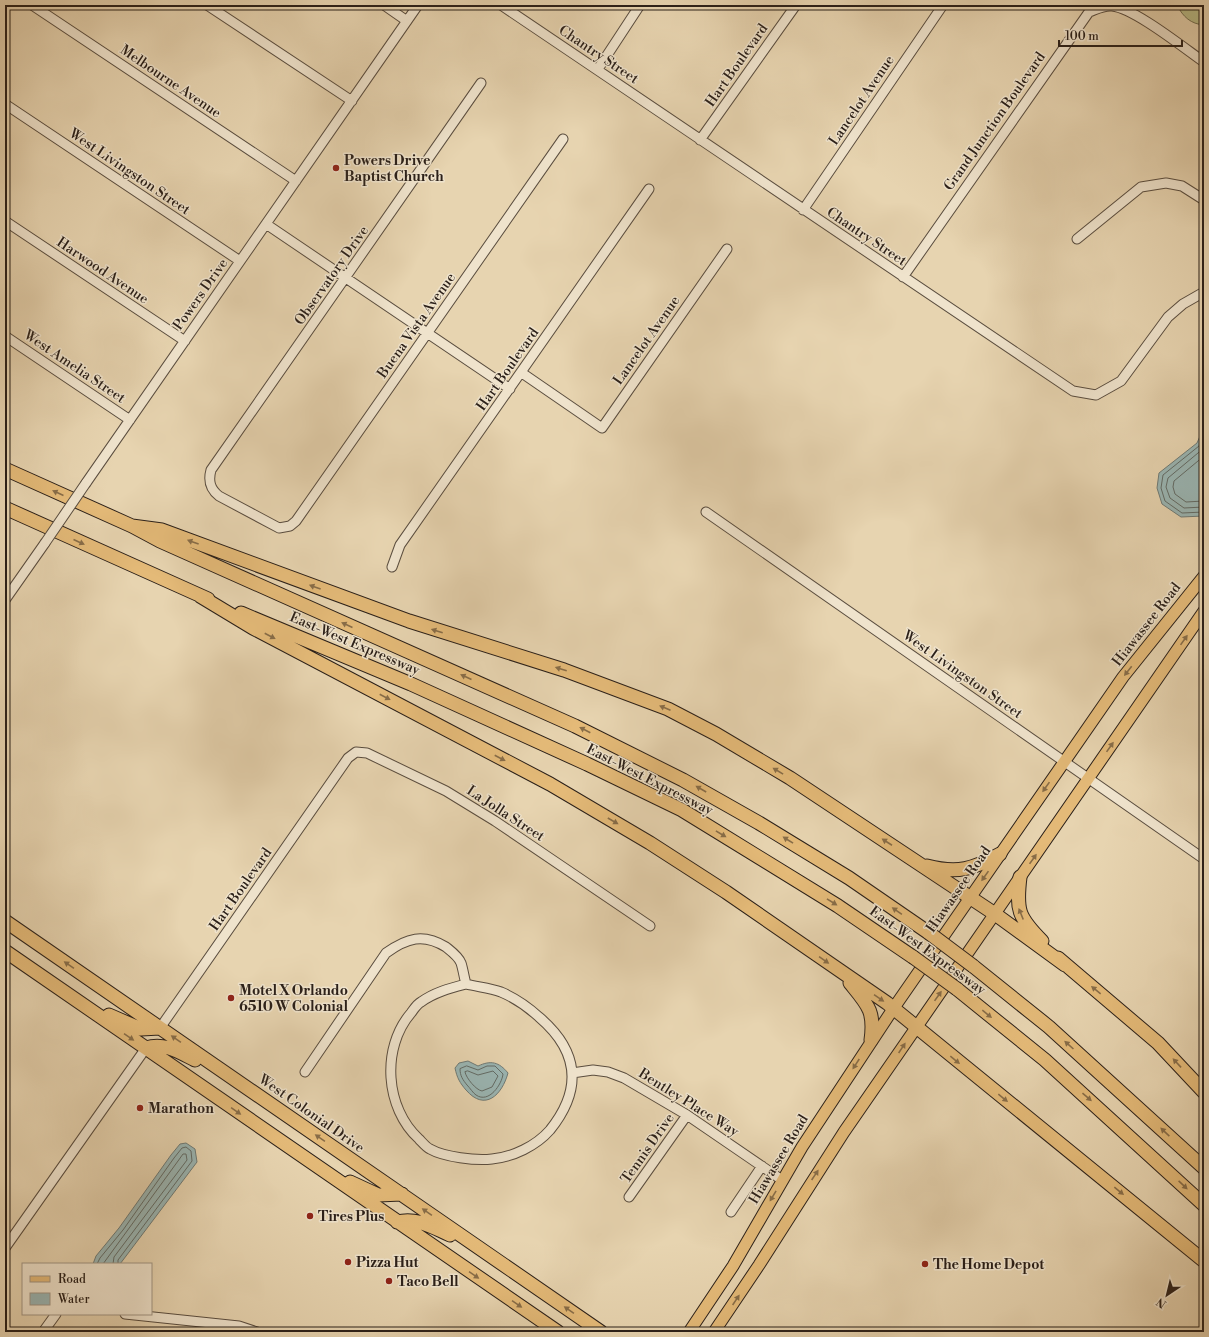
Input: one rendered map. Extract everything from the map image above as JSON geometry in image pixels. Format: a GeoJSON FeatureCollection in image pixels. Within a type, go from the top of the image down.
{"type":"FeatureCollection","features":[{"type":"Feature","properties":{"kind":"highway","name":"East-West Expressway"},"geometry":{"type":"LineString","coordinates":[[5,469],[132,526],[168,545],[575,726],[683,780],[759,823],[849,878],[929,933],[973,966],[1049,1027],[1204,1168]]}},
{"type":"Feature","properties":{"kind":"highway","name":"East-West Expressway"},"geometry":{"type":"LineString","coordinates":[[5,508],[200,596],[411,684],[588,764],[682,810],[831,902],[913,957],[957,989],[1045,1060],[1204,1205]]}},
{"type":"Feature","properties":{"kind":"highway"},"geometry":{"type":"LineString","coordinates":[[132,526],[162,530],[409,622],[564,670],[668,709],[790,778],[995,914],[1064,965],[1126,1014],[1158,1043],[1204,1092]]}},
{"type":"Feature","properties":{"kind":"highway"},"geometry":{"type":"LineString","coordinates":[[200,596],[253,628],[550,784],[656,847],[726,892],[893,1009],[1204,1261]]}},
{"type":"Feature","properties":{"kind":"highway"},"geometry":{"type":"LineString","coordinates":[[920,864],[953,871],[977,866],[1000,854]]}},
{"type":"Feature","properties":{"kind":"highway"},"geometry":{"type":"LineString","coordinates":[[1020,877],[1019,910],[1023,920],[1030,930],[1064,965]]}},
{"type":"Feature","properties":{"kind":"highway","name":"West Colonial Drive"},"geometry":{"type":"LineString","coordinates":[[5,921],[601,1332]]}},
{"type":"Feature","properties":{"kind":"highway"},"geometry":{"type":"LineString","coordinates":[[5,951],[558,1332]]}},
{"type":"Feature","properties":{"kind":"highway"},"geometry":{"type":"LineString","coordinates":[[841,972],[864,1001],[872,1014],[873,1025],[871,1040]]}},
{"type":"Feature","properties":{"kind":"highway"},"geometry":{"type":"LineString","coordinates":[[74,999],[141,1029],[160,1028]]}},
{"type":"Feature","properties":{"kind":"highway"},"geometry":{"type":"LineString","coordinates":[[146,1048],[155,1045],[163,1045],[231,1077]]}},
{"type":"Feature","properties":{"kind":"highway"},"geometry":{"type":"LineString","coordinates":[[321,1169],[378,1195],[402,1194]]}},
{"type":"Feature","properties":{"kind":"highway"},"geometry":{"type":"LineString","coordinates":[[397,1222],[408,1219],[417,1220],[477,1246]]}},
{"type":"Feature","properties":{"kind":"main road","name":"Hiawassee Road"},"geometry":{"type":"LineString","coordinates":[[689,1332],[733,1266],[782,1180],[871,1040],[1123,677],[1204,576]]}},
{"type":"Feature","properties":{"kind":"main road"},"geometry":{"type":"LineString","coordinates":[[714,1332],[759,1265],[813,1179],[1204,611]]}},
{"type":"Feature","properties":{"kind":"street","name":"Melbourne Avenue"},"geometry":{"type":"LineString","coordinates":[[32,5],[296,181]]}},
{"type":"Feature","properties":{"kind":"street"},"geometry":{"type":"LineString","coordinates":[[207,5],[352,101]]}},
{"type":"Feature","properties":{"kind":"street"},"geometry":{"type":"LineString","coordinates":[[384,5],[407,21]]}},
{"type":"Feature","properties":{"kind":"street","name":"Powers Drive"},"geometry":{"type":"LineString","coordinates":[[5,600],[418,5]]}},
{"type":"Feature","properties":{"kind":"street","name":"Chantry Street"},"geometry":{"type":"LineString","coordinates":[[502,5],[802,210],[1073,391],[1096,395],[1121,381],[1168,316],[1183,304],[1204,292]]}},
{"type":"Feature","properties":{"kind":"street"},"geometry":{"type":"LineString","coordinates":[[598,70],[640,5]]}},
{"type":"Feature","properties":{"kind":"street","name":"Hart Boulevard"},"geometry":{"type":"LineString","coordinates":[[700,140],[796,5]]}},
{"type":"Feature","properties":{"kind":"street","name":"Lancelot Avenue"},"geometry":{"type":"LineString","coordinates":[[802,210],[940,6]]}},
{"type":"Feature","properties":{"kind":"street","name":"Grand Junction Boulevard"},"geometry":{"type":"LineString","coordinates":[[903,277],[1089,12],[1101,7],[1113,6],[1132,12],[1204,62]]}},
{"type":"Feature","properties":{"kind":"street","name":"Observatory Drive"},"geometry":{"type":"LineString","coordinates":[[290,526],[279,528],[273,526],[219,496],[214,492],[210,484],[209,477],[211,470],[481,83]]}},
{"type":"Feature","properties":{"kind":"street","name":"West Livingston Street"},"geometry":{"type":"LineString","coordinates":[[5,104],[240,261]]}},
{"type":"Feature","properties":{"kind":"street","name":"Buena Vista Avenue"},"geometry":{"type":"LineString","coordinates":[[290,526],[296,521],[563,139]]}},
{"type":"Feature","properties":{"kind":"street"},"geometry":{"type":"LineString","coordinates":[[1077,239],[1141,187],[1166,183],[1182,186],[1204,200]]}},
{"type":"Feature","properties":{"kind":"street","name":"Hart Boulevard"},"geometry":{"type":"LineString","coordinates":[[392,567],[400,545],[649,189]]}},
{"type":"Feature","properties":{"kind":"street","name":"Harwood Avenue"},"geometry":{"type":"LineString","coordinates":[[5,221],[185,341]]}},
{"type":"Feature","properties":{"kind":"street"},"geometry":{"type":"LineString","coordinates":[[266,224],[510,389]]}},
{"type":"Feature","properties":{"kind":"street","name":"Lancelot Avenue"},"geometry":{"type":"LineString","coordinates":[[522,372],[602,428],[727,249]]}},
{"type":"Feature","properties":{"kind":"street","name":"West Amelia Street"},"geometry":{"type":"LineString","coordinates":[[5,336],[130,420]]}},
{"type":"Feature","properties":{"kind":"street","name":"West Livingston Street"},"geometry":{"type":"LineString","coordinates":[[706,512],[1204,859]]}},
{"type":"Feature","properties":{"kind":"street","name":"La Jolla Street"},"geometry":{"type":"LineString","coordinates":[[342,767],[348,758],[356,752],[367,753],[446,791],[495,821],[650,926]]}},
{"type":"Feature","properties":{"kind":"street","name":"Hart Boulevard"},"geometry":{"type":"LineString","coordinates":[[160,1028],[342,767]]}},
{"type":"Feature","properties":{"kind":"street"},"geometry":{"type":"LineString","coordinates":[[305,1072],[386,953],[400,943],[419,938],[435,941],[450,950],[460,961],[466,984]]}},
{"type":"Feature","properties":{"kind":"street"},"geometry":{"type":"LineString","coordinates":[[466,984],[502,992],[529,1008],[552,1028],[568,1051],[572,1073],[571,1091],[563,1114],[547,1133],[528,1148],[504,1158],[480,1160],[457,1157],[430,1149],[411,1132],[398,1109],[392,1083],[390,1058],[396,1038],[407,1018],[420,1002],[441,991],[466,984]]}},
{"type":"Feature","properties":{"kind":"street"},"geometry":{"type":"LineString","coordinates":[[5,1248],[146,1048]]}},
{"type":"Feature","properties":{"kind":"street","name":"Bentley Place Way"},"geometry":{"type":"LineString","coordinates":[[572,1073],[593,1070],[614,1074],[624,1078],[687,1115],[782,1180]]}},
{"type":"Feature","properties":{"kind":"street","name":"Tennis Drive"},"geometry":{"type":"LineString","coordinates":[[629,1197],[687,1115]]}},
{"type":"Feature","properties":{"kind":"street"},"geometry":{"type":"LineString","coordinates":[[731,1212],[762,1166]]}},
{"type":"Feature","properties":{"kind":"street"},"geometry":{"type":"LineString","coordinates":[[43,1332],[55,1315]]}},
{"type":"Feature","properties":{"kind":"street"},"geometry":{"type":"LineString","coordinates":[[134,1315],[239,1326],[258,1332]]}},
{"type":"Feature","properties":{"kind":"green space"},"geometry":{"type":"Polygon","coordinates":[[[1177,5],[1204,5],[1204,25],[1195,23],[1188,19],[1177,5]]]}},
{"type":"Feature","properties":{"kind":"water"},"geometry":{"type":"Polygon","coordinates":[[[1204,427],[1204,516],[1181,517],[1162,504],[1157,488],[1159,473],[1197,443],[1204,427]]]}},
{"type":"Feature","properties":{"kind":"water"},"geometry":{"type":"Polygon","coordinates":[[[468,1061],[478,1066],[487,1063],[498,1064],[508,1073],[502,1088],[492,1098],[480,1100],[473,1096],[460,1083],[455,1068],[459,1063],[468,1061]]]}},
{"type":"Feature","properties":{"kind":"water"},"geometry":{"type":"Polygon","coordinates":[[[186,1143],[195,1149],[197,1162],[121,1263],[93,1263],[96,1256],[119,1228],[180,1144],[186,1143]]]}},
{"type":"Feature","properties":{"kind":"place","name":"Powers Drive Baptist Church"},"geometry":{"type":"Point","coordinates":[336,168]}},
{"type":"Feature","properties":{"kind":"place","name":"Motel X Orlando 6510 W Colonial"},"geometry":{"type":"Point","coordinates":[231,998]}},
{"type":"Feature","properties":{"kind":"place","name":"Marathon"},"geometry":{"type":"Point","coordinates":[140,1108]}},
{"type":"Feature","properties":{"kind":"place","name":"Tires Plus"},"geometry":{"type":"Point","coordinates":[310,1216]}},
{"type":"Feature","properties":{"kind":"place","name":"Pizza Hut"},"geometry":{"type":"Point","coordinates":[348,1262]}},
{"type":"Feature","properties":{"kind":"place","name":"The Home Depot"},"geometry":{"type":"Point","coordinates":[925,1264]}},
{"type":"Feature","properties":{"kind":"place","name":"Taco Bell"},"geometry":{"type":"Point","coordinates":[389,1281]}}]}
